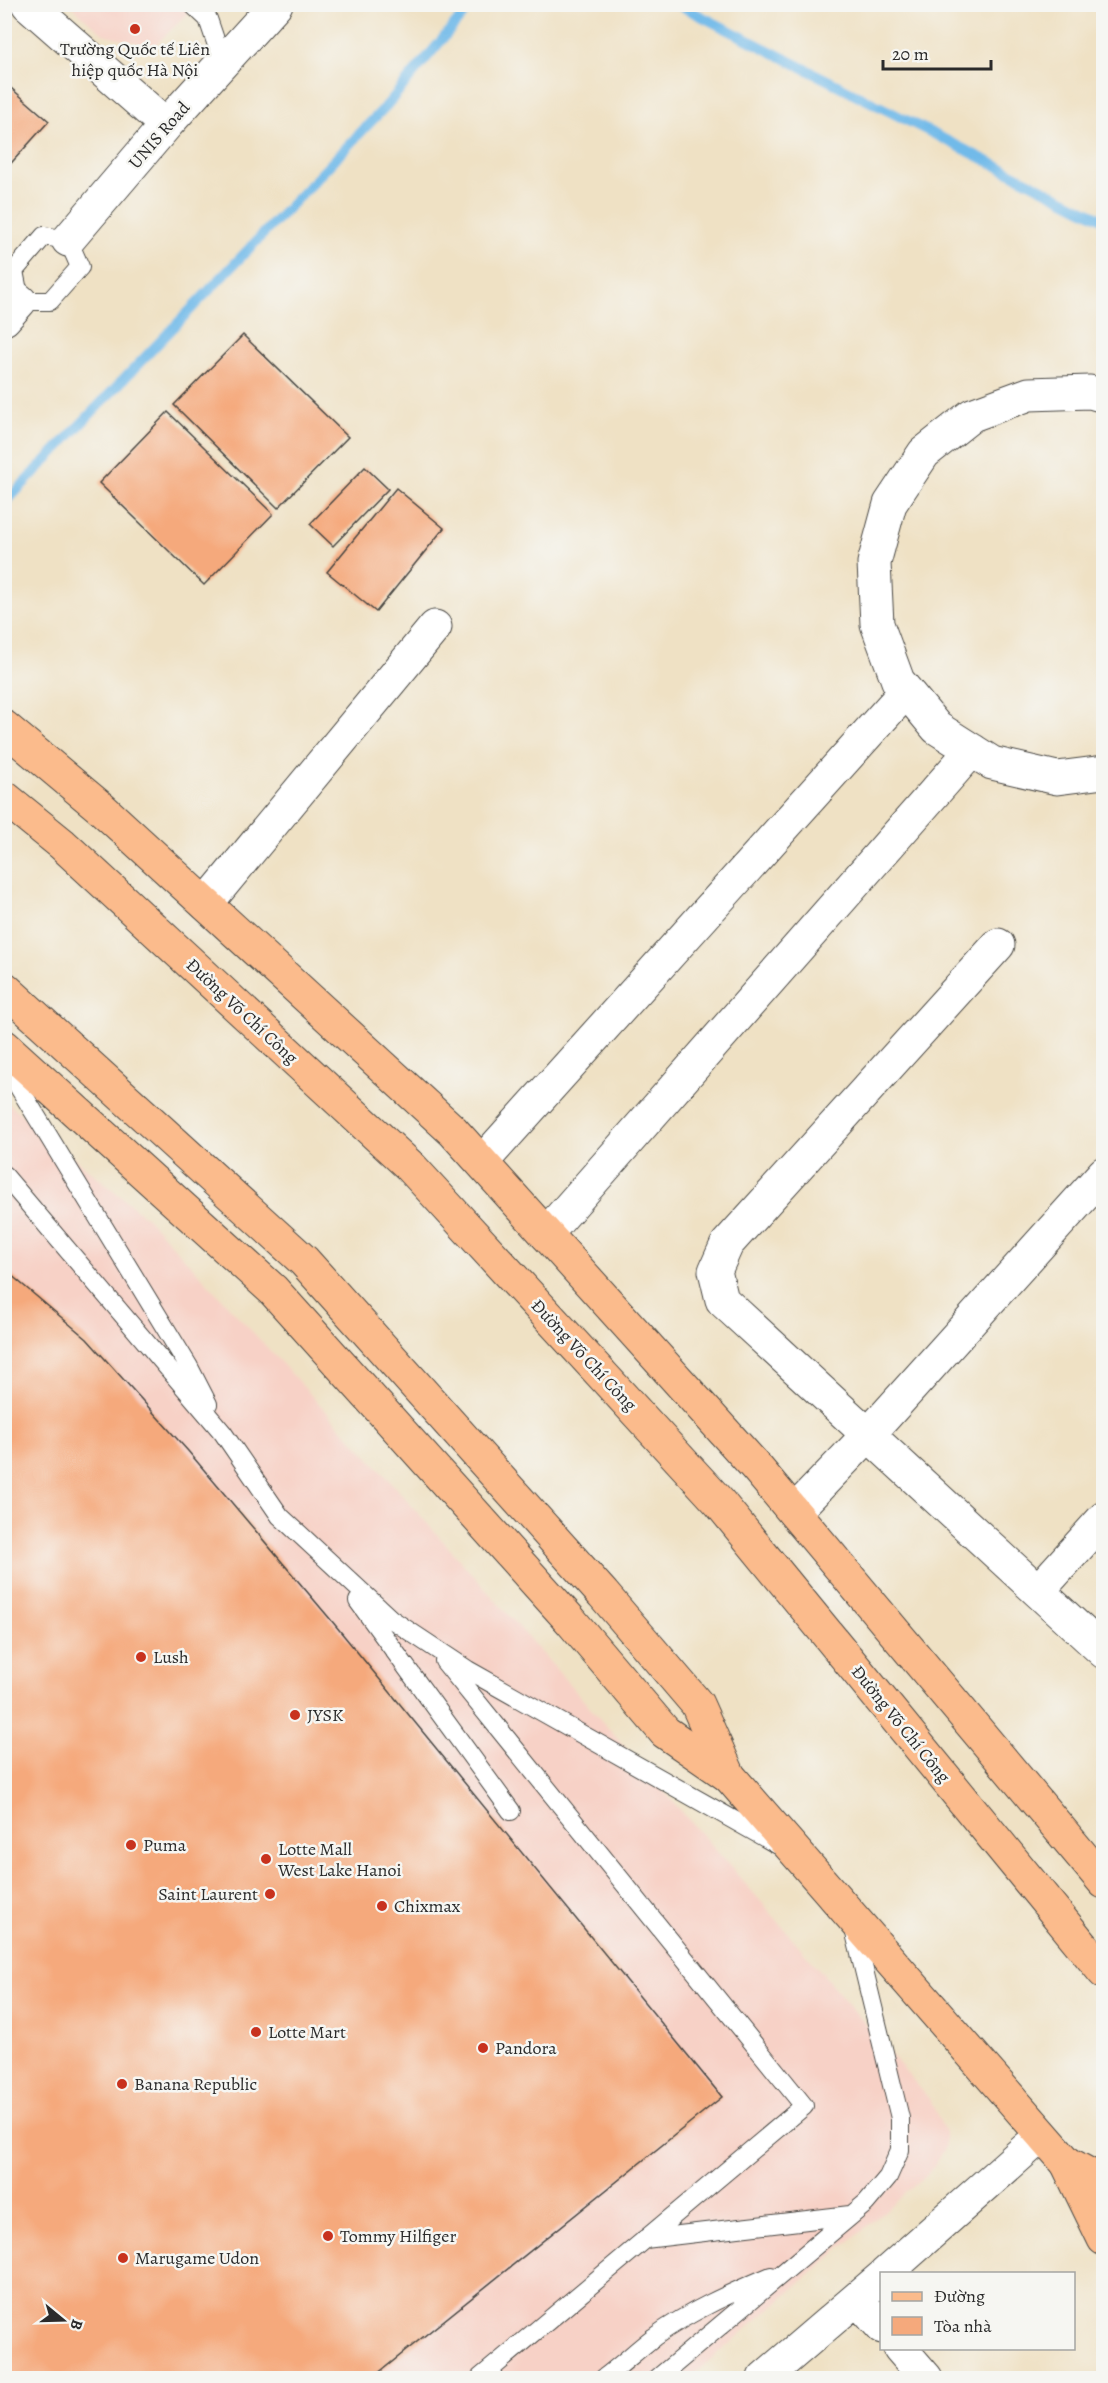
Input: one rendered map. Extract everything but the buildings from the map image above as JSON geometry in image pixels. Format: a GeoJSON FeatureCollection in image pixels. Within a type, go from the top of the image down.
{"type":"FeatureCollection","features":[{"type":"Feature","properties":{"kind":"main road"},"geometry":{"type":"LineString","coordinates":[[4,727],[102,808],[453,1131],[794,1512],[1104,1882]]}},
{"type":"Feature","properties":{"kind":"main road","name":"Đường Võ Chí Công"},"geometry":{"type":"LineString","coordinates":[[4,796],[63,844],[411,1167],[719,1502],[1104,1972]]}},
{"type":"Feature","properties":{"kind":"main road"},"geometry":{"type":"LineString","coordinates":[[4,988],[304,1261],[603,1594],[697,1704],[729,1776]]}},
{"type":"Feature","properties":{"kind":"main road"},"geometry":{"type":"LineString","coordinates":[[4,1046],[273,1290],[571,1621],[664,1732],[729,1776],[1067,2163],[1104,2239]]}},
{"type":"Feature","properties":{"kind":"main road"},"geometry":{"type":"LineString","coordinates":[[1067,2163],[1104,2183]]}},
{"type":"Feature","properties":{"kind":"street"},"geometry":{"type":"LineString","coordinates":[[28,4],[166,125]]}},
{"type":"Feature","properties":{"kind":"street","name":"UNIS Road"},"geometry":{"type":"LineString","coordinates":[[68,240],[166,125],[276,4]]}},
{"type":"Feature","properties":{"kind":"street"},"geometry":{"type":"LineString","coordinates":[[1104,396],[1090,392],[1029,394],[972,416],[924,453],[907,478],[890,504],[874,563],[877,624],[898,681],[937,728],[992,763],[1057,778],[1104,772]]}},
{"type":"Feature","properties":{"kind":"street"},"geometry":{"type":"LineString","coordinates":[[206,904],[435,627]]}},
{"type":"Feature","properties":{"kind":"street"},"geometry":{"type":"LineString","coordinates":[[482,1162],[906,691]]}},
{"type":"Feature","properties":{"kind":"street"},"geometry":{"type":"LineString","coordinates":[[546,1234],[972,750]]}},
{"type":"Feature","properties":{"kind":"street"},"geometry":{"type":"LineString","coordinates":[[998,945],[727,1244],[715,1271],[722,1300],[1104,1652]]}},
{"type":"Feature","properties":{"kind":"street"},"geometry":{"type":"LineString","coordinates":[[794,1512],[868,1434],[1104,1173]]}},
{"type":"Feature","properties":{"kind":"street"},"geometry":{"type":"LineString","coordinates":[[1038,1591],[1104,1518]]}},
{"type":"Feature","properties":{"kind":"street"},"geometry":{"type":"LineString","coordinates":[[887,2272],[1042,2135]]}},
{"type":"Feature","properties":{"kind":"street"},"geometry":{"type":"LineString","coordinates":[[764,2379],[880,2279]]}},
{"type":"Feature","properties":{"kind":"street"},"geometry":{"type":"LineString","coordinates":[[857,2299],[880,2325]]}},
{"type":"Feature","properties":{"kind":"street"},"geometry":{"type":"LineString","coordinates":[[901,2350],[926,2379]]}},
{"type":"Feature","properties":{"kind":"lane"},"geometry":{"type":"LineString","coordinates":[[192,4],[208,19],[222,63]]}},
{"type":"Feature","properties":{"kind":"lane"},"geometry":{"type":"LineString","coordinates":[[44,236],[68,240],[80,267],[66,285],[50,301],[10,302],[14,271],[44,236]]}},
{"type":"Feature","properties":{"kind":"lane"},"geometry":{"type":"LineString","coordinates":[[4,1063],[189,1367],[223,1433]]}},
{"type":"Feature","properties":{"kind":"lane"},"geometry":{"type":"LineString","coordinates":[[4,1175],[223,1433],[280,1516],[391,1620],[468,1670],[801,1858]]}},
{"type":"Feature","properties":{"kind":"lane"},"geometry":{"type":"LineString","coordinates":[[336,1570],[511,1811]]}},
{"type":"Feature","properties":{"kind":"lane"},"geometry":{"type":"LineString","coordinates":[[434,1648],[804,2106],[480,2379]]}},
{"type":"Feature","properties":{"kind":"lane"},"geometry":{"type":"LineString","coordinates":[[658,2379],[866,2202],[888,2177],[900,2150],[900,2118],[851,1916]]}},
{"type":"Feature","properties":{"kind":"lane"},"geometry":{"type":"LineString","coordinates":[[645,2239],[850,2216]]}},
{"type":"Feature","properties":{"kind":"lane"},"geometry":{"type":"LineString","coordinates":[[604,2379],[655,2336],[690,2315],[735,2291],[786,2270]]}},
{"type":"Feature","properties":{"kind":"shaded area","name":"Trường Quốc tế Liên hiệp quốc Hà Nội"},"geometry":{"type":"Polygon","coordinates":[[[70,5],[197,5],[153,47],[103,34],[70,5]]]}},
{"type":"Feature","properties":{"kind":"shaded area","name":"Lotte Mall West Lake Hanoi"},"geometry":{"type":"Polygon","coordinates":[[[4,1100],[148,1219],[374,1463],[765,1906],[930,2100],[945,2132],[945,2148],[929,2173],[689,2378],[5,2378],[4,1100]]]}},
{"type":"Feature","properties":{"kind":"waterway"},"geometry":{"type":"LineString","coordinates":[[4,504],[387,105],[472,4]]}},
{"type":"Feature","properties":{"kind":"waterway"},"geometry":{"type":"LineString","coordinates":[[677,4],[1104,220]]}},
{"type":"Feature","properties":{"kind":"place","name":"Trường Quốc tế Liên hiệp quốc Hà Nội"},"geometry":{"type":"Point","coordinates":[135,29]}},
{"type":"Feature","properties":{"kind":"place","name":"Lush"},"geometry":{"type":"Point","coordinates":[141,1657]}},
{"type":"Feature","properties":{"kind":"place","name":"JYSK"},"geometry":{"type":"Point","coordinates":[295,1715]}},
{"type":"Feature","properties":{"kind":"place","name":"Puma"},"geometry":{"type":"Point","coordinates":[131,1845]}},
{"type":"Feature","properties":{"kind":"place","name":"Lotte Mall West Lake Hanoi"},"geometry":{"type":"Point","coordinates":[266,1859]}},
{"type":"Feature","properties":{"kind":"place","name":"Saint Laurent"},"geometry":{"type":"Point","coordinates":[270,1894]}},
{"type":"Feature","properties":{"kind":"place","name":"Chixmax"},"geometry":{"type":"Point","coordinates":[382,1906]}},
{"type":"Feature","properties":{"kind":"place","name":"Lotte Mart"},"geometry":{"type":"Point","coordinates":[256,2032]}},
{"type":"Feature","properties":{"kind":"place","name":"Pandora"},"geometry":{"type":"Point","coordinates":[483,2048]}},
{"type":"Feature","properties":{"kind":"place","name":"Banana Republic"},"geometry":{"type":"Point","coordinates":[122,2084]}},
{"type":"Feature","properties":{"kind":"place","name":"Tommy Hilfiger"},"geometry":{"type":"Point","coordinates":[328,2236]}},
{"type":"Feature","properties":{"kind":"place","name":"Marugame Udon"},"geometry":{"type":"Point","coordinates":[123,2258]}}]}
